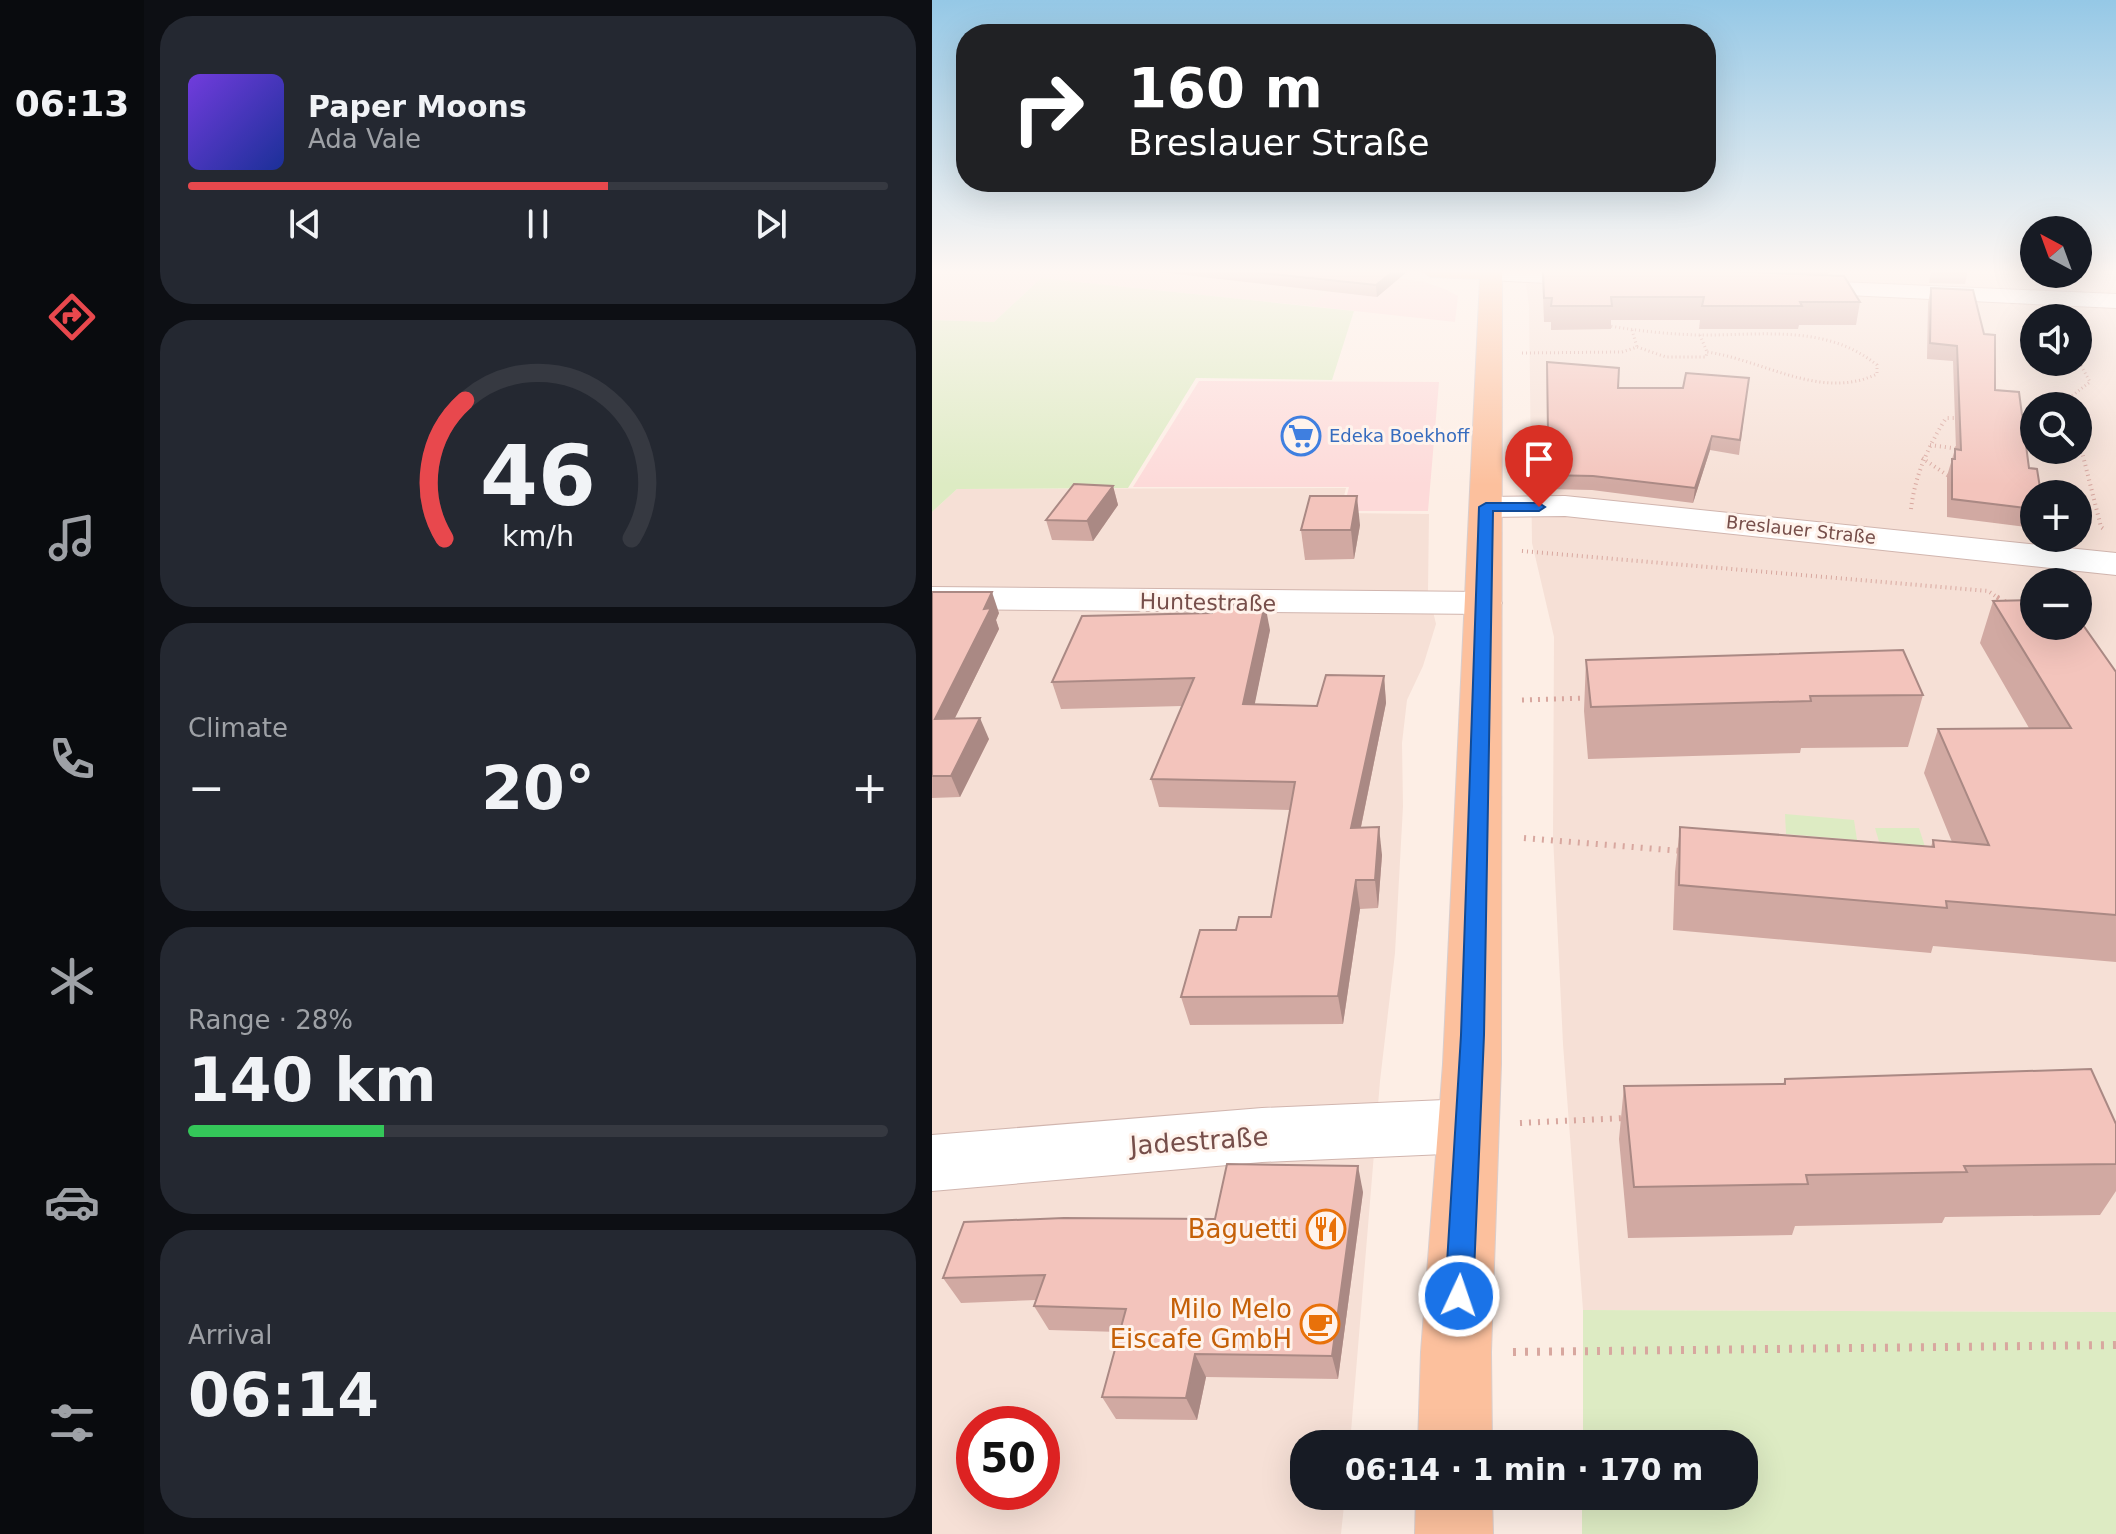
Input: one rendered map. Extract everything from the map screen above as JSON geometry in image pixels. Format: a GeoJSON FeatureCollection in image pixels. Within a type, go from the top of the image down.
{"type":"FeatureCollection","features":[{"type":"Feature","properties":{"kind":"main road"},"geometry":{"type":"LineString","coordinates":[[1455,1430],[1456,1352],[1472,1064],[1489,342]]}},
{"type":"Feature","properties":{"kind":"main road"},"geometry":{"type":"LineString","coordinates":[[1454,1510],[1454,1534]]}},
{"type":"Feature","properties":{"kind":"street","name":"Breslauer Straße"},"geometry":{"type":"LineString","coordinates":[[1484,528],[1565,506],[1909,542],[2112,548]]}},
{"type":"Feature","properties":{"kind":"street","name":"Huntestraße"},"geometry":{"type":"LineString","coordinates":[[932,598],[1484,603]]}},
{"type":"Feature","properties":{"kind":"street","name":"Jadestraße"},"geometry":{"type":"LineString","coordinates":[[932,1163],[1262,1135],[1467,1126]]}},
{"type":"Feature","properties":{"kind":"path"},"geometry":{"type":"LineString","coordinates":[[1635,342],[1637,347]]}},
{"type":"Feature","properties":{"kind":"path"},"geometry":{"type":"LineString","coordinates":[[1489,353],[1622,352],[1637,347],[1666,357],[1706,357],[1703,342]]}},
{"type":"Feature","properties":{"kind":"path"},"geometry":{"type":"LineString","coordinates":[[1707,352],[1748,358],[1828,384],[1853,384],[1877,374],[1877,365],[1870,358],[1852,348],[1829,342]]}},
{"type":"Feature","properties":{"kind":"path"},"geometry":{"type":"LineString","coordinates":[[2077,392],[2090,382],[2087,376]]}},
{"type":"Feature","properties":{"kind":"path"},"geometry":{"type":"LineString","coordinates":[[1909,542],[1912,494],[1922,458],[1946,418],[1959,418]]}},
{"type":"Feature","properties":{"kind":"path"},"geometry":{"type":"LineString","coordinates":[[1930,445],[1961,449]]}},
{"type":"Feature","properties":{"kind":"path"},"geometry":{"type":"LineString","coordinates":[[1922,458],[1950,477]]}},
{"type":"Feature","properties":{"kind":"path"},"geometry":{"type":"LineString","coordinates":[[2085,464],[2101,527],[2112,548]]}},
{"type":"Feature","properties":{"kind":"path"},"geometry":{"type":"LineString","coordinates":[[1484,528],[1988,591],[2011,606]]}},
{"type":"Feature","properties":{"kind":"path"},"geometry":{"type":"LineString","coordinates":[[1481,701],[1590,698]]}},
{"type":"Feature","properties":{"kind":"path"},"geometry":{"type":"LineString","coordinates":[[1479,834],[1686,852]]}},
{"type":"Feature","properties":{"kind":"path"},"geometry":{"type":"LineString","coordinates":[[1467,1126],[1639,1117]]}},
{"type":"Feature","properties":{"kind":"path"},"geometry":{"type":"LineString","coordinates":[[1456,1352],[2116,1345]]}},
{"type":"Feature","properties":{"kind":"shaded area"},"geometry":{"type":"Polygon","coordinates":[[[1529,342],[2020,342],[2020,376],[2092,376],[2092,342],[2116,342],[2116,1312],[1583,1310],[1563,1044],[1553,836],[1554,637],[1532,543],[1529,342]]]}},
{"type":"Feature","properties":{"kind":"shaded area"},"geometry":{"type":"Polygon","coordinates":[[[1199,381],[1439,382],[1428,511],[1343,511],[1349,487],[1133,487],[1199,381]]]}},
{"type":"Feature","properties":{"kind":"shaded area"},"geometry":{"type":"Polygon","coordinates":[[[1346,488],[1340,513],[1429,514],[1428,590],[1436,624],[1423,666],[1407,700],[1402,743],[1403,806],[1395,953],[1380,1081],[1351,1430],[1290,1430],[1290,1510],[1344,1510],[1341,1534],[932,1534],[932,512],[957,489],[1346,488]]]}},
{"type":"Feature","properties":{"kind":"green space"},"geometry":{"type":"Polygon","coordinates":[[[932,342],[1344,342],[1332,380],[1196,378],[1128,488],[957,489],[932,512],[932,342]]]}},
{"type":"Feature","properties":{"kind":"green space"},"geometry":{"type":"Polygon","coordinates":[[[1785,814],[1854,820],[1857,840],[1786,834],[1785,814]]]}},
{"type":"Feature","properties":{"kind":"green space"},"geometry":{"type":"Polygon","coordinates":[[[1875,828],[1919,828],[1927,853],[1882,852],[1875,828]]]}},
{"type":"Feature","properties":{"kind":"green space"},"geometry":{"type":"Polygon","coordinates":[[[1583,1310],[2116,1312],[2116,1534],[1582,1534],[1582,1510],[1758,1510],[1758,1430],[1583,1430],[1583,1310]]]}},
{"type":"Feature","properties":{"kind":"building"},"geometry":{"type":"Polygon","coordinates":[[[1930,342],[1995,342],[1995,390],[2019,392],[2020,464],[2037,469],[2039,480],[2020,480],[2020,507],[1952,499],[1952,459],[1955,459],[1955,449],[1961,450],[1957,346],[1930,342]]]}},
{"type":"Feature","properties":{"kind":"building"},"geometry":{"type":"Polygon","coordinates":[[[1547,362],[1619,368],[1618,388],[1683,388],[1686,373],[1749,378],[1740,440],[1712,436],[1695,488],[1593,476],[1546,475],[1542,433],[1548,433],[1547,362]]]}},
{"type":"Feature","properties":{"kind":"building"},"geometry":{"type":"Polygon","coordinates":[[[1074,484],[1113,486],[1087,521],[1046,520],[1074,484]]]}},
{"type":"Feature","properties":{"kind":"building"},"geometry":{"type":"Polygon","coordinates":[[[1310,496],[1357,496],[1351,530],[1301,530],[1310,496]]]}},
{"type":"Feature","properties":{"kind":"building"},"geometry":{"type":"Polygon","coordinates":[[[932,592],[992,592],[984,609],[991,608],[935,719],[980,718],[951,776],[932,776],[932,592]]]}},
{"type":"Feature","properties":{"kind":"building"},"geometry":{"type":"Polygon","coordinates":[[[2020,600],[2020,640],[2092,638],[2116,672],[2116,915],[1946,901],[1947,908],[1679,885],[1680,827],[1934,847],[1933,840],[1989,845],[1938,729],[2071,728],[1993,601],[2020,600]]]}},
{"type":"Feature","properties":{"kind":"building"},"geometry":{"type":"Polygon","coordinates":[[[1265,604],[1243,704],[1317,706],[1326,675],[1384,676],[1351,828],[1379,827],[1375,880],[1356,880],[1338,996],[1181,997],[1200,930],[1236,930],[1239,917],[1271,917],[1295,782],[1151,779],[1194,678],[1052,682],[1082,616],[1212,613],[1214,605],[1265,604]]]}},
{"type":"Feature","properties":{"kind":"building"},"geometry":{"type":"Polygon","coordinates":[[[1903,650],[1923,695],[1810,696],[1811,701],[1591,707],[1586,660],[1903,650]]]}},
{"type":"Feature","properties":{"kind":"building"},"geometry":{"type":"Polygon","coordinates":[[[2091,1069],[2116,1124],[2116,1164],[1964,1166],[1967,1172],[1806,1175],[1808,1184],[1634,1187],[1624,1086],[1785,1084],[1785,1079],[2091,1069]]]}},
{"type":"Feature","properties":{"kind":"building"},"geometry":{"type":"Polygon","coordinates":[[[1227,1164],[1358,1166],[1332,1356],[1195,1354],[1186,1398],[1102,1397],[1126,1309],[1034,1306],[1045,1275],[943,1278],[964,1222],[1064,1218],[1215,1219],[1227,1164]]]}},
{"type":"Feature","properties":{"kind":"place","name":"Edeka Boekhoff"},"geometry":{"type":"Point","coordinates":[1301,436]}},
{"type":"Feature","properties":{"kind":"place","name":"Baguetti"},"geometry":{"type":"Point","coordinates":[1326,1229]}},
{"type":"Feature","properties":{"kind":"place","name":"Milo Melo Eiscafe GmbH"},"geometry":{"type":"Point","coordinates":[1320,1324]}},
{"type":"Feature","properties":{"kind":"route"},"geometry":{"type":"LineString","coordinates":[[1459,1296],[1473,1035],[1486,507],[1539,507]]}}]}
